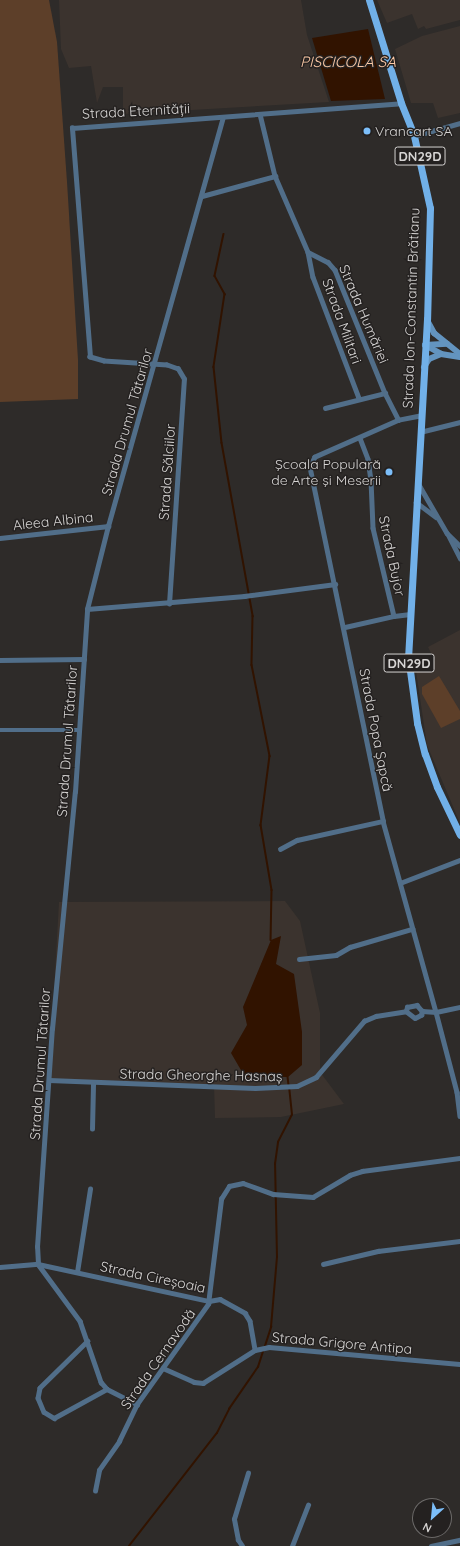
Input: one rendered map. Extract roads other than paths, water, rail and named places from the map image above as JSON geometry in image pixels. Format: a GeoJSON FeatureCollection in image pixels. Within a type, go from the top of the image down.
{"type":"FeatureCollection","features":[{"type":"Feature","properties":{"kind":"main road","name":"Strada Ion-Constantin Brătianu"},"geometry":{"type":"LineString","coordinates":[[369,0],[401,103],[414,136],[430,208],[425,345],[422,370],[417,482]]}},
{"type":"Feature","properties":{"kind":"main road"},"geometry":{"type":"LineString","coordinates":[[426,319],[430,329],[460,354]]}},
{"type":"Feature","properties":{"kind":"main road"},"geometry":{"type":"LineString","coordinates":[[425,345],[447,344]]}},
{"type":"Feature","properties":{"kind":"main road"},"geometry":{"type":"LineString","coordinates":[[425,345],[442,354],[460,357]]}},
{"type":"Feature","properties":{"kind":"main road"},"geometry":{"type":"LineString","coordinates":[[422,370],[429,359],[442,354]]}},
{"type":"Feature","properties":{"kind":"main road","name":"DN29D"},"geometry":{"type":"LineString","coordinates":[[417,482],[408,656],[417,724],[436,788],[460,835]]}},
{"type":"Feature","properties":{"kind":"street","name":"Strada Eternității"},"geometry":{"type":"LineString","coordinates":[[154,364],[94,360],[90,357],[72,128],[223,118],[401,103]]}},
{"type":"Feature","properties":{"kind":"street"},"geometry":{"type":"LineString","coordinates":[[260,114],[275,176],[308,252]]}},
{"type":"Feature","properties":{"kind":"street","name":"Strada Drumul Tătarilor"},"geometry":{"type":"LineString","coordinates":[[38,1264],[37,1247],[52,1029],[75,792],[87,610],[108,526],[223,118]]}},
{"type":"Feature","properties":{"kind":"street"},"geometry":{"type":"LineString","coordinates":[[414,136],[460,123]]}},
{"type":"Feature","properties":{"kind":"street"},"geometry":{"type":"LineString","coordinates":[[202,196],[275,176]]}},
{"type":"Feature","properties":{"kind":"street","name":"Strada Humăriei"},"geometry":{"type":"LineString","coordinates":[[308,252],[328,262],[335,270],[385,393],[399,420]]}},
{"type":"Feature","properties":{"kind":"street","name":"Strada Militari"},"geometry":{"type":"LineString","coordinates":[[308,252],[314,277],[359,398]]}},
{"type":"Feature","properties":{"kind":"street","name":"Strada Sălciilor"},"geometry":{"type":"LineString","coordinates":[[154,364],[178,369],[182,373],[184,386],[169,604]]}},
{"type":"Feature","properties":{"kind":"street"},"geometry":{"type":"LineString","coordinates":[[325,408],[359,398],[385,393]]}},
{"type":"Feature","properties":{"kind":"street","name":"Strada Popa Șapcă"},"geometry":{"type":"LineString","coordinates":[[420,416],[399,420],[315,457],[310,467],[345,627],[383,821],[457,1092],[460,1116]]}},
{"type":"Feature","properties":{"kind":"street"},"geometry":{"type":"LineString","coordinates":[[420,432],[460,422]]}},
{"type":"Feature","properties":{"kind":"street","name":"Strada Bujor"},"geometry":{"type":"LineString","coordinates":[[360,438],[368,459],[371,480],[373,528],[394,616],[410,614]]}},
{"type":"Feature","properties":{"kind":"street"},"geometry":{"type":"LineString","coordinates":[[417,482],[460,558]]}},
{"type":"Feature","properties":{"kind":"street"},"geometry":{"type":"LineString","coordinates":[[416,502],[438,518]]}},
{"type":"Feature","properties":{"kind":"street","name":"Aleea Albina"},"geometry":{"type":"LineString","coordinates":[[0,538],[108,526]]}},
{"type":"Feature","properties":{"kind":"street"},"geometry":{"type":"LineString","coordinates":[[447,533],[460,546]]}},
{"type":"Feature","properties":{"kind":"street"},"geometry":{"type":"LineString","coordinates":[[87,610],[169,604],[335,584]]}},
{"type":"Feature","properties":{"kind":"street"},"geometry":{"type":"LineString","coordinates":[[345,627],[394,616]]}},
{"type":"Feature","properties":{"kind":"street"},"geometry":{"type":"LineString","coordinates":[[0,660],[84,659]]}},
{"type":"Feature","properties":{"kind":"street"},"geometry":{"type":"LineString","coordinates":[[0,730],[78,730]]}},
{"type":"Feature","properties":{"kind":"street"},"geometry":{"type":"LineString","coordinates":[[280,849],[297,840],[383,821]]}},
{"type":"Feature","properties":{"kind":"street"},"geometry":{"type":"LineString","coordinates":[[400,883],[460,860]]}},
{"type":"Feature","properties":{"kind":"street"},"geometry":{"type":"LineString","coordinates":[[299,959],[336,955],[350,947],[412,929]]}},
{"type":"Feature","properties":{"kind":"street"},"geometry":{"type":"LineString","coordinates":[[406,1011],[407,1007],[416,1005],[422,1011]]}},
{"type":"Feature","properties":{"kind":"street","name":"Strada Gheorghe Hasnaș"},"geometry":{"type":"LineString","coordinates":[[49,1080],[93,1084],[282,1088],[297,1086],[316,1077],[364,1021],[376,1016],[406,1011],[415,1018],[421,1015],[422,1011],[436,1012],[460,1007]]}},
{"type":"Feature","properties":{"kind":"street"},"geometry":{"type":"LineString","coordinates":[[92,1129],[93,1084]]}},
{"type":"Feature","properties":{"kind":"street","name":"Strada Cernavodă"},"geometry":{"type":"LineString","coordinates":[[95,1491],[99,1470],[116,1446],[136,1404],[203,1314],[209,1301],[221,1199],[229,1186],[249,1184],[276,1195],[313,1197],[350,1175],[362,1171],[460,1158]]}},
{"type":"Feature","properties":{"kind":"street"},"geometry":{"type":"LineString","coordinates":[[77,1272],[90,1189]]}},
{"type":"Feature","properties":{"kind":"street"},"geometry":{"type":"LineString","coordinates":[[323,1264],[378,1251],[460,1240]]}},
{"type":"Feature","properties":{"kind":"street"},"geometry":{"type":"LineString","coordinates":[[0,1267],[38,1264],[71,1306],[88,1341],[96,1372],[108,1389],[136,1404]]}},
{"type":"Feature","properties":{"kind":"street","name":"Strada Cireșoaia"},"geometry":{"type":"LineString","coordinates":[[38,1264],[209,1301],[220,1299],[245,1313],[250,1321],[255,1350]]}},
{"type":"Feature","properties":{"kind":"street"},"geometry":{"type":"LineString","coordinates":[[88,1341],[40,1388],[38,1398],[44,1412],[54,1418],[108,1389]]}},
{"type":"Feature","properties":{"kind":"street","name":"Strada Grigore Antipa"},"geometry":{"type":"LineString","coordinates":[[163,1368],[194,1382],[203,1383],[255,1350],[269,1347],[460,1364]]}},
{"type":"Feature","properties":{"kind":"street"},"geometry":{"type":"LineString","coordinates":[[242,1546],[238,1540],[234,1519],[248,1473]]}},
{"type":"Feature","properties":{"kind":"street"},"geometry":{"type":"LineString","coordinates":[[292,1546],[308,1505]]}},
{"type":"Feature","properties":{"kind":"street"},"geometry":{"type":"LineString","coordinates":[[430,1546],[460,1540]]}},
{"type":"Feature","properties":{"kind":"street"},"geometry":{"type":"LineString","coordinates":[[447,1546],[450,1541]]}},
{"type":"Feature","properties":{"kind":"water","name":"PISCICOLA SA"},"geometry":{"type":"Polygon","coordinates":[[[368,29],[385,99],[331,101],[312,38],[368,29]]]}},
{"type":"Feature","properties":{"kind":"water"},"geometry":{"type":"Polygon","coordinates":[[[281,936],[276,964],[294,974],[302,1032],[302,1065],[288,1077],[245,1077],[231,1053],[247,1025],[243,1007],[271,940],[281,936]]]}},
{"type":"Feature","properties":{"kind":"waterway"},"geometry":{"type":"LineString","coordinates":[[224,234],[215,276],[225,294],[214,367],[222,443],[253,616],[252,665],[270,756],[261,825],[272,890],[271,940]]}},
{"type":"Feature","properties":{"kind":"waterway"},"geometry":{"type":"LineString","coordinates":[[288,1077],[289,1085]]}},
{"type":"Feature","properties":{"kind":"waterway"},"geometry":{"type":"LineString","coordinates":[[265,1346],[271,1327],[277,1257],[275,1164],[278,1142],[292,1115],[289,1088]]}},
{"type":"Feature","properties":{"kind":"waterway"},"geometry":{"type":"LineString","coordinates":[[129,1546],[217,1433],[229,1409],[258,1367],[264,1349]]}},
{"type":"Feature","properties":{"kind":"place","name":"Vrancart SA"},"geometry":{"type":"Point","coordinates":[367,131]}},
{"type":"Feature","properties":{"kind":"place","name":"Şcoala Populară de Arte şi Meserii"},"geometry":{"type":"Point","coordinates":[389,472]}}]}
